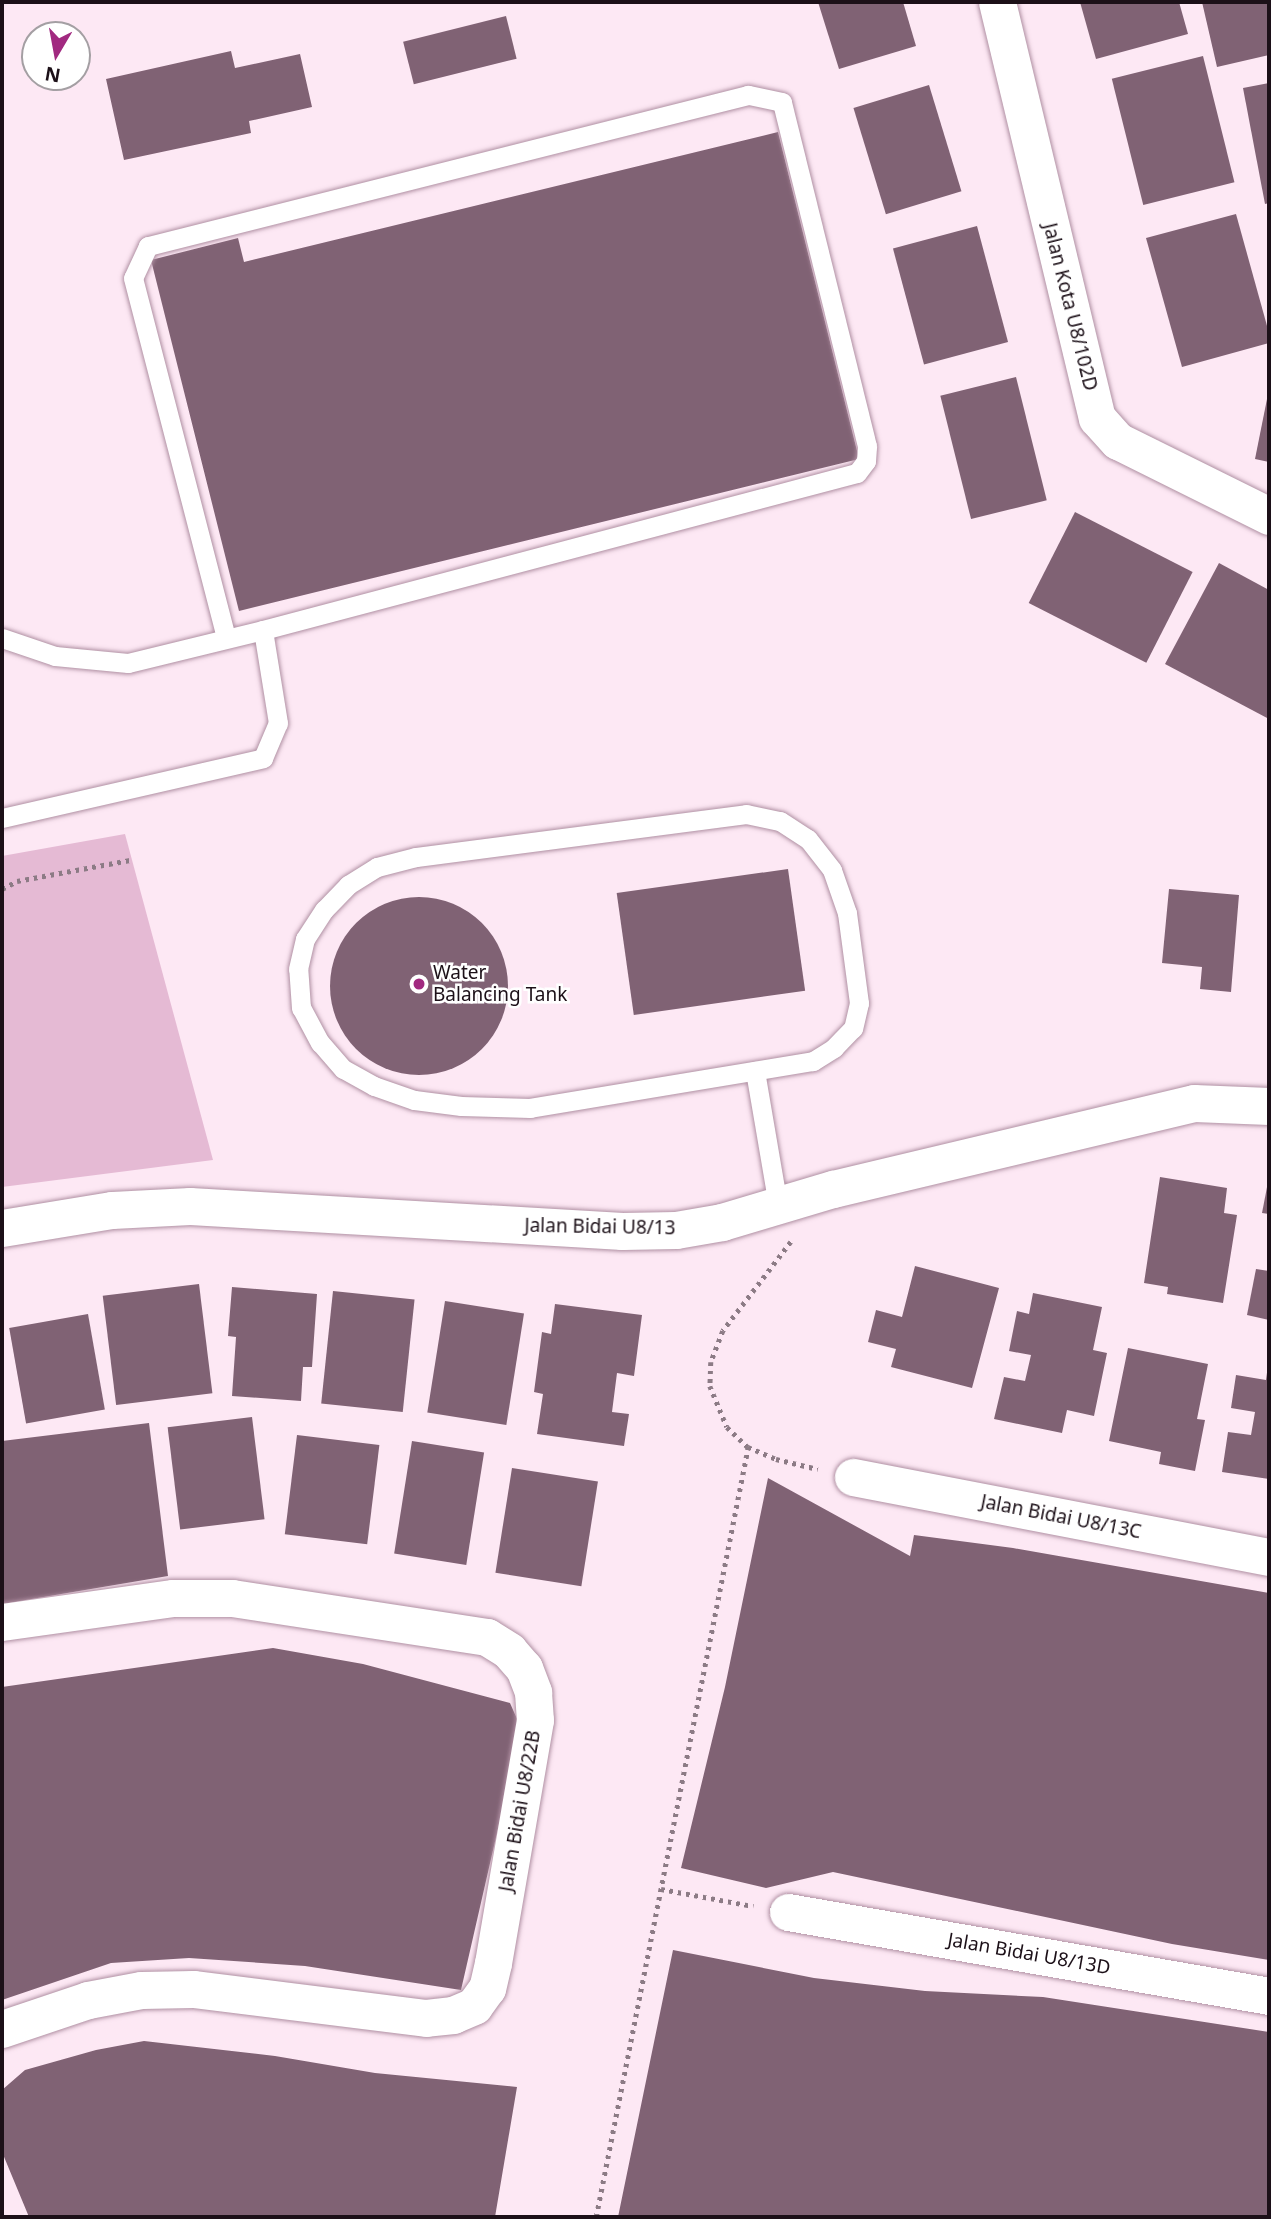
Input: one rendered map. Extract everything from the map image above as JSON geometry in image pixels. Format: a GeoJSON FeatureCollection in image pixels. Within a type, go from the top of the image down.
{"type":"FeatureCollection","features":[{"type":"Feature","properties":{"kind":"street","name":"Jalan Kota U8/102D"},"geometry":{"type":"LineString","coordinates":[[996,2],[1097,418],[1118,442],[1269,516]]}},
{"type":"Feature","properties":{"kind":"street","name":"Jalan Bidai U8/13"},"geometry":{"type":"LineString","coordinates":[[2,1227],[112,1210],[190,1206],[608,1230],[676,1230],[722,1222],[778,1205],[1194,1103],[1269,1106]]}},
{"type":"Feature","properties":{"kind":"street","name":"Jalan Bidai U8/13C"},"geometry":{"type":"LineString","coordinates":[[853,1477],[1269,1557]]}},
{"type":"Feature","properties":{"kind":"street","name":"Jalan Bidai U8/22B"},"geometry":{"type":"LineString","coordinates":[[2,1622],[173,1598],[232,1598],[487,1637],[509,1651],[524,1668],[533,1692],[535,1720],[493,1963],[487,1988],[474,2006],[453,2015],[426,2018],[193,1989],[141,1990],[88,2000],[2,2029]]}},
{"type":"Feature","properties":{"kind":"street","name":"Jalan Bidai U8/13D"},"geometry":{"type":"LineString","coordinates":[[788,1912],[1269,1996]]}},
{"type":"Feature","properties":{"kind":"lane"},"geometry":{"type":"LineString","coordinates":[[2,638],[55,656],[128,663],[263,630],[857,473],[866,461],[867,446],[782,102],[748,95],[148,246],[133,278],[226,638]]}},
{"type":"Feature","properties":{"kind":"lane"},"geometry":{"type":"LineString","coordinates":[[2,818],[263,758],[278,723],[263,630]]}},
{"type":"Feature","properties":{"kind":"lane"},"geometry":{"type":"LineString","coordinates":[[746,814],[780,821],[808,839],[832,870],[847,913],[859,1003],[853,1028],[834,1048],[813,1061],[755,1071],[530,1108],[461,1106],[414,1100],[374,1086],[343,1069],[320,1043],[301,1008],[298,969],[305,939],[324,910],[348,885],[377,867],[416,857],[746,814]]}},
{"type":"Feature","properties":{"kind":"lane"},"geometry":{"type":"LineString","coordinates":[[755,1071],[778,1205]]}},
{"type":"Feature","properties":{"kind":"path"},"geometry":{"type":"LineString","coordinates":[[2,889],[17,881],[130,860]]}},
{"type":"Feature","properties":{"kind":"path"},"geometry":{"type":"LineString","coordinates":[[793,1239],[723,1331],[711,1362],[710,1386],[716,1407],[727,1427],[748,1447],[776,1459],[853,1477]]}},
{"type":"Feature","properties":{"kind":"path"},"geometry":{"type":"LineString","coordinates":[[596,2217],[748,1447]]}},
{"type":"Feature","properties":{"kind":"path"},"geometry":{"type":"LineString","coordinates":[[661,1889],[788,1912]]}},
{"type":"Feature","properties":{"kind":"shaded area"},"geometry":{"type":"Polygon","coordinates":[[[125,834],[213,1160],[2,1187],[2,856],[125,834]]]}},
{"type":"Feature","properties":{"kind":"building"},"geometry":{"type":"Polygon","coordinates":[[[818,2],[903,2],[916,46],[839,69],[818,2]]]}},
{"type":"Feature","properties":{"kind":"building"},"geometry":{"type":"Polygon","coordinates":[[[1080,2],[1179,2],[1188,34],[1096,59],[1080,2]]]}},
{"type":"Feature","properties":{"kind":"building"},"geometry":{"type":"Polygon","coordinates":[[[1202,2],[1269,2],[1269,55],[1217,67],[1202,2]]]}},
{"type":"Feature","properties":{"kind":"building"},"geometry":{"type":"Polygon","coordinates":[[[506,16],[517,59],[414,84],[403,42],[506,16]]]}},
{"type":"Feature","properties":{"kind":"building"},"geometry":{"type":"Polygon","coordinates":[[[231,51],[235,68],[300,54],[312,107],[249,121],[251,133],[124,160],[106,79],[231,51]]]}},
{"type":"Feature","properties":{"kind":"building"},"geometry":{"type":"Polygon","coordinates":[[[1203,56],[1234,182],[1143,205],[1112,79],[1203,56]]]}},
{"type":"Feature","properties":{"kind":"building"},"geometry":{"type":"Polygon","coordinates":[[[1269,83],[1269,203],[1265,204],[1243,88],[1269,83]]]}},
{"type":"Feature","properties":{"kind":"building"},"geometry":{"type":"Polygon","coordinates":[[[929,85],[961,191],[886,214],[853,108],[929,85]]]}},
{"type":"Feature","properties":{"kind":"building"},"geometry":{"type":"Polygon","coordinates":[[[778,132],[859,459],[239,611],[151,260],[238,238],[244,262],[778,132]]]}},
{"type":"Feature","properties":{"kind":"building"},"geometry":{"type":"Polygon","coordinates":[[[1236,214],[1269,333],[1269,343],[1182,367],[1146,238],[1236,214]]]}},
{"type":"Feature","properties":{"kind":"building"},"geometry":{"type":"Polygon","coordinates":[[[977,226],[1008,342],[924,364],[893,249],[977,226]]]}},
{"type":"Feature","properties":{"kind":"building"},"geometry":{"type":"Polygon","coordinates":[[[1016,377],[1047,500],[971,519],[940,396],[1016,377]]]}},
{"type":"Feature","properties":{"kind":"building"},"geometry":{"type":"Polygon","coordinates":[[[1269,394],[1269,462],[1255,459],[1269,394]]]}},
{"type":"Feature","properties":{"kind":"building"},"geometry":{"type":"Polygon","coordinates":[[[1075,512],[1193,572],[1146,663],[1029,603],[1075,512]]]}},
{"type":"Feature","properties":{"kind":"building"},"geometry":{"type":"Polygon","coordinates":[[[1219,563],[1269,590],[1269,719],[1165,664],[1219,563]]]}},
{"type":"Feature","properties":{"kind":"building"},"geometry":{"type":"Polygon","coordinates":[[[788,869],[805,991],[634,1015],[617,893],[788,869]]]}},
{"type":"Feature","properties":{"kind":"building"},"geometry":{"type":"Polygon","coordinates":[[[1169,889],[1239,895],[1231,992],[1200,989],[1202,967],[1162,963],[1169,889]]]}},
{"type":"Feature","properties":{"kind":"building","name":"Water Balancing Tank"},"geometry":{"type":"Polygon","coordinates":[[[419,897],[453,903],[482,923],[502,952],[508,986],[502,1020],[482,1049],[453,1069],[419,1075],[385,1069],[356,1049],[336,1020],[330,986],[336,952],[356,923],[385,903],[419,897]]]}},
{"type":"Feature","properties":{"kind":"building"},"geometry":{"type":"Polygon","coordinates":[[[1160,1177],[1227,1188],[1224,1213],[1237,1215],[1223,1303],[1167,1294],[1168,1287],[1144,1283],[1160,1177]]]}},
{"type":"Feature","properties":{"kind":"building"},"geometry":{"type":"Polygon","coordinates":[[[1269,1182],[1269,1214],[1262,1213],[1269,1182]]]}},
{"type":"Feature","properties":{"kind":"building"},"geometry":{"type":"Polygon","coordinates":[[[915,1266],[999,1288],[972,1388],[891,1367],[896,1349],[868,1342],[876,1310],[902,1317],[915,1266]]]}},
{"type":"Feature","properties":{"kind":"building"},"geometry":{"type":"Polygon","coordinates":[[[1256,1269],[1269,1271],[1269,1320],[1247,1315],[1256,1269]]]}},
{"type":"Feature","properties":{"kind":"building"},"geometry":{"type":"Polygon","coordinates":[[[199,1284],[212,1393],[116,1405],[103,1296],[199,1284]]]}},
{"type":"Feature","properties":{"kind":"building"},"geometry":{"type":"Polygon","coordinates":[[[232,1287],[317,1294],[312,1367],[303,1367],[301,1401],[232,1396],[236,1337],[228,1336],[232,1287]]]}},
{"type":"Feature","properties":{"kind":"building"},"geometry":{"type":"Polygon","coordinates":[[[333,1291],[415,1300],[403,1412],[321,1403],[333,1291]]]}},
{"type":"Feature","properties":{"kind":"building"},"geometry":{"type":"Polygon","coordinates":[[[1033,1293],[1102,1307],[1093,1350],[1107,1353],[1094,1416],[1067,1410],[1062,1433],[994,1419],[1004,1377],[1025,1381],[1031,1355],[1009,1351],[1017,1311],[1029,1314],[1033,1293]]]}},
{"type":"Feature","properties":{"kind":"building"},"geometry":{"type":"Polygon","coordinates":[[[445,1301],[524,1314],[506,1425],[427,1413],[445,1301]]]}},
{"type":"Feature","properties":{"kind":"building"},"geometry":{"type":"Polygon","coordinates":[[[555,1304],[642,1315],[634,1376],[617,1373],[612,1412],[629,1414],[624,1446],[537,1434],[543,1394],[534,1392],[542,1332],[551,1334],[555,1304]]]}},
{"type":"Feature","properties":{"kind":"building"},"geometry":{"type":"Polygon","coordinates":[[[88,1314],[105,1410],[26,1423],[9,1328],[88,1314]]]}},
{"type":"Feature","properties":{"kind":"building"},"geometry":{"type":"Polygon","coordinates":[[[1128,1348],[1208,1364],[1197,1419],[1205,1420],[1195,1471],[1159,1464],[1161,1452],[1109,1441],[1128,1348]]]}},
{"type":"Feature","properties":{"kind":"building"},"geometry":{"type":"Polygon","coordinates":[[[1268,1365],[1269,1479],[1222,1472],[1228,1432],[1251,1435],[1255,1412],[1231,1408],[1236,1375],[1266,1380],[1268,1365]]]}},
{"type":"Feature","properties":{"kind":"building"},"geometry":{"type":"Polygon","coordinates":[[[252,1417],[265,1519],[180,1530],[168,1427],[252,1417]]]}},
{"type":"Feature","properties":{"kind":"building"},"geometry":{"type":"Polygon","coordinates":[[[149,1423],[168,1576],[2,1604],[2,1441],[149,1423]]]}},
{"type":"Feature","properties":{"kind":"building"},"geometry":{"type":"Polygon","coordinates":[[[297,1435],[379,1445],[367,1544],[285,1534],[297,1435]]]}},
{"type":"Feature","properties":{"kind":"building"},"geometry":{"type":"Polygon","coordinates":[[[412,1441],[484,1452],[466,1565],[394,1554],[412,1441]]]}},
{"type":"Feature","properties":{"kind":"building"},"geometry":{"type":"Polygon","coordinates":[[[512,1468],[598,1482],[581,1586],[495,1573],[512,1468]]]}},
{"type":"Feature","properties":{"kind":"building"},"geometry":{"type":"Polygon","coordinates":[[[768,1478],[910,1556],[914,1535],[1013,1548],[1269,1593],[1269,1960],[1172,1944],[833,1872],[766,1888],[681,1868],[725,1687],[768,1478]]]}},
{"type":"Feature","properties":{"kind":"building"},"geometry":{"type":"Polygon","coordinates":[[[273,1648],[363,1664],[510,1703],[521,1728],[461,1990],[305,1966],[189,1958],[111,1963],[2,2000],[2,1687],[273,1648]]]}},
{"type":"Feature","properties":{"kind":"building"},"geometry":{"type":"Polygon","coordinates":[[[673,1950],[814,1978],[925,1991],[1043,1997],[1269,2032],[1269,2217],[618,2217],[673,1950]]]}},
{"type":"Feature","properties":{"kind":"building"},"geometry":{"type":"Polygon","coordinates":[[[144,2041],[275,2056],[375,2073],[517,2087],[495,2217],[29,2217],[2,2152],[2,2090],[25,2070],[96,2050],[144,2041]]]}},
{"type":"Feature","properties":{"kind":"place","name":"Water Balancing Tank"},"geometry":{"type":"Point","coordinates":[419,984]}}]}
